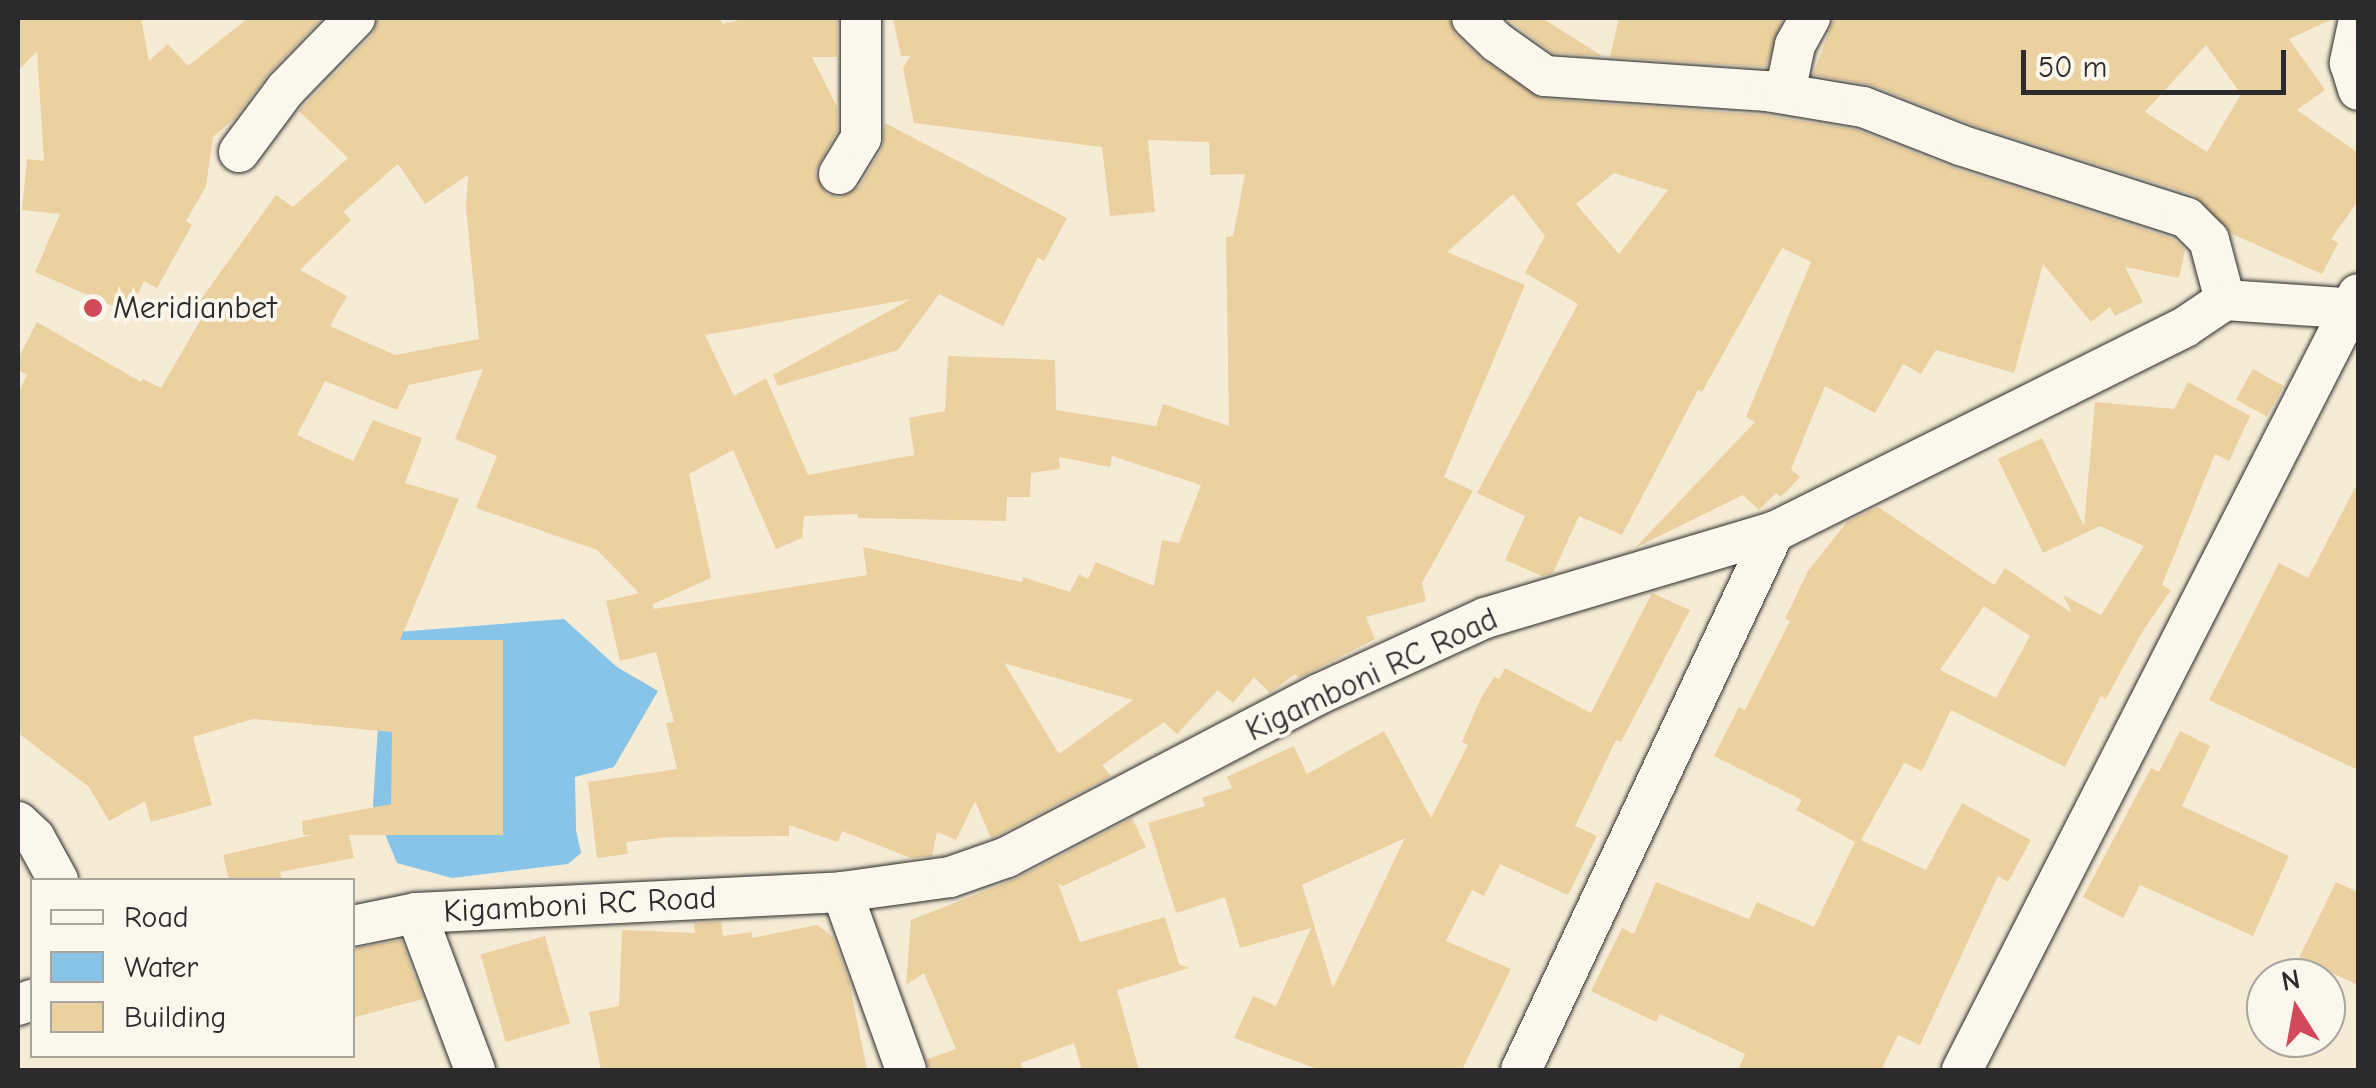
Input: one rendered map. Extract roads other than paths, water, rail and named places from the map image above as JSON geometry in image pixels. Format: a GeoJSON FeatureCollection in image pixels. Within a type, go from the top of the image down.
{"type":"FeatureCollection","features":[{"type":"Feature","properties":{"kind":"street"},"geometry":{"type":"LineString","coordinates":[[239,152],[286,89],[355,18]]}},
{"type":"Feature","properties":{"kind":"street"},"geometry":{"type":"LineString","coordinates":[[839,174],[862,138],[861,18]]}},
{"type":"Feature","properties":{"kind":"street"},"geometry":{"type":"LineString","coordinates":[[1472,18],[1497,42],[1545,76],[1785,93],[1863,107],[1960,146],[2187,218],[2209,240],[2225,300],[2355,303],[1962,1070]]}},
{"type":"Feature","properties":{"kind":"street"},"geometry":{"type":"LineString","coordinates":[[1785,93],[1794,46],[1810,18]]}},
{"type":"Feature","properties":{"kind":"street"},"geometry":{"type":"LineString","coordinates":[[2358,24],[2350,63],[2358,90]]}},
{"type":"Feature","properties":{"kind":"street","name":"Kigamboni RC Road"},"geometry":{"type":"LineString","coordinates":[[355,925],[416,913],[842,892],[950,877],[1007,857],[1319,694],[1486,618],[1774,532],[2186,327],[2225,300]]}},
{"type":"Feature","properties":{"kind":"street"},"geometry":{"type":"LineString","coordinates":[[1521,1070],[1774,532]]}},
{"type":"Feature","properties":{"kind":"street"},"geometry":{"type":"LineString","coordinates":[[18,822],[35,838],[57,878]]}},
{"type":"Feature","properties":{"kind":"street"},"geometry":{"type":"LineString","coordinates":[[842,892],[906,1070]]}},
{"type":"Feature","properties":{"kind":"street"},"geometry":{"type":"LineString","coordinates":[[416,913],[475,1070]]}},
{"type":"Feature","properties":{"kind":"water"},"geometry":{"type":"Polygon","coordinates":[[[564,619],[617,667],[658,691],[614,767],[575,777],[576,830],[581,853],[568,864],[452,878],[397,863],[373,805],[384,633],[564,619]]]}},
{"type":"Feature","properties":{"kind":"place","name":"Meridianbet"},"geometry":{"type":"Point","coordinates":[93,308]}}]}
